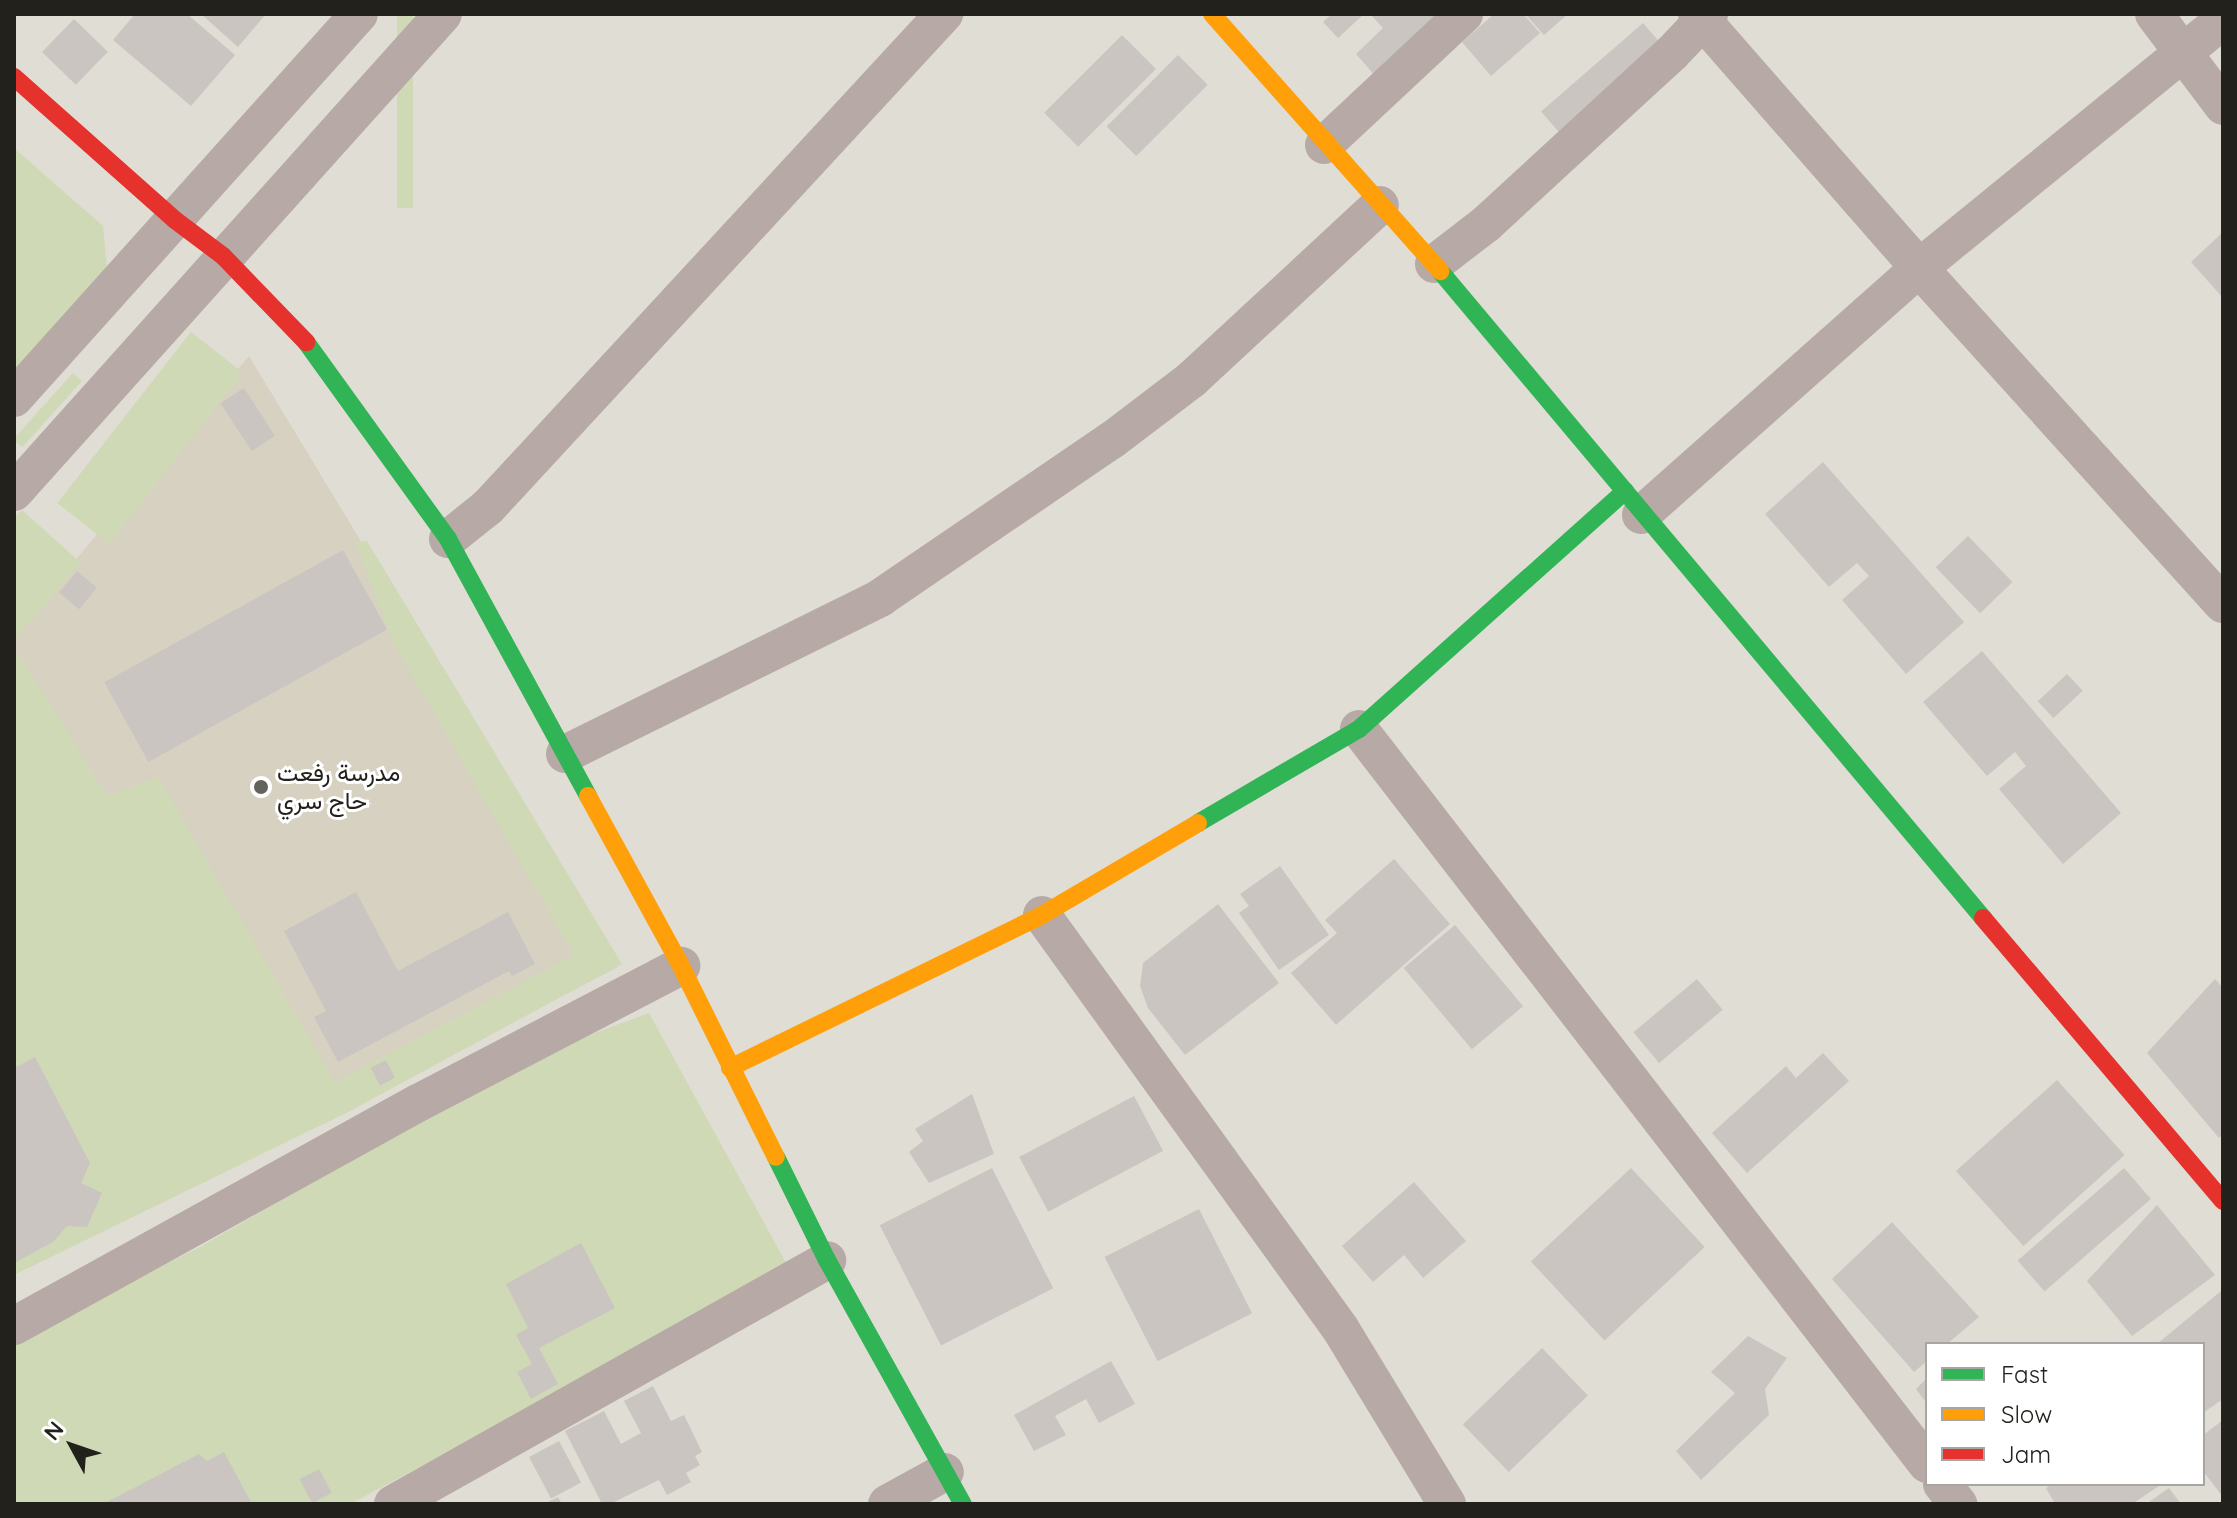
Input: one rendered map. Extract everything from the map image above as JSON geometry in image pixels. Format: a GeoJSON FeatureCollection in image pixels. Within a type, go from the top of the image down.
{"type":"FeatureCollection","features":[{"type":"Feature","properties":{"kind":"street"},"geometry":{"type":"LineString","coordinates":[[14,398],[359,14]]}},
{"type":"Feature","properties":{"kind":"street"},"geometry":{"type":"LineString","coordinates":[[14,492],[443,14]]}},
{"type":"Feature","properties":{"kind":"street"},"geometry":{"type":"LineString","coordinates":[[448,539],[488,507],[944,14]]}},
{"type":"Feature","properties":{"kind":"street"},"geometry":{"type":"LineString","coordinates":[[1212,14],[1324,145],[1434,264],[1633,503],[2217,1181]]}},
{"type":"Feature","properties":{"kind":"street"},"geometry":{"type":"LineString","coordinates":[[1324,145],[1464,14]]}},
{"type":"Feature","properties":{"kind":"street"},"geometry":{"type":"LineString","coordinates":[[2154,14],[2223,106]]}},
{"type":"Feature","properties":{"kind":"street"},"geometry":{"type":"LineString","coordinates":[[1434,264],[1486,224],[1672,53],[1703,16],[1919,268],[2223,604]]}},
{"type":"Feature","properties":{"kind":"street"},"geometry":{"type":"LineString","coordinates":[[730,1068],[1042,915],[1359,729],[2223,20]]}},
{"type":"Feature","properties":{"kind":"street"},"geometry":{"type":"LineString","coordinates":[[14,77],[175,220],[223,256],[304,340],[448,539],[681,966],[827,1260],[954,1488],[887,1504]]}},
{"type":"Feature","properties":{"kind":"street"},"geometry":{"type":"LineString","coordinates":[[565,754],[880,598],[1112,440],[1192,379],[1380,205]]}},
{"type":"Feature","properties":{"kind":"street"},"geometry":{"type":"LineString","coordinates":[[1359,729],[1925,1461]]}},
{"type":"Feature","properties":{"kind":"street"},"geometry":{"type":"LineString","coordinates":[[1042,915],[1340,1328],[1447,1504]]}},
{"type":"Feature","properties":{"kind":"street"},"geometry":{"type":"LineString","coordinates":[[14,1326],[418,1103],[681,966]]}},
{"type":"Feature","properties":{"kind":"street"},"geometry":{"type":"LineString","coordinates":[[393,1504],[827,1260]]}},
{"type":"Feature","properties":{"kind":"street"},"geometry":{"type":"LineString","coordinates":[[1944,1486],[1958,1504]]}},
{"type":"Feature","properties":{"kind":"shaded area","name":"مدرسة رفعت حاج سري"},"geometry":{"type":"Polygon","coordinates":[[[249,356],[618,967],[406,1077],[155,1199],[14,935],[14,632],[249,356]]]}},
{"type":"Feature","properties":{"kind":"green space"},"geometry":{"type":"Polygon","coordinates":[[[397,14],[413,14],[413,208],[397,208],[397,14]]]}},
{"type":"Feature","properties":{"kind":"green space"},"geometry":{"type":"Polygon","coordinates":[[[14,148],[103,226],[107,269],[14,373],[14,148]]]}},
{"type":"Feature","properties":{"kind":"green space"},"geometry":{"type":"Polygon","coordinates":[[[191,332],[243,373],[109,544],[57,503],[191,332]]]}},
{"type":"Feature","properties":{"kind":"green space"},"geometry":{"type":"Polygon","coordinates":[[[73,373],[82,381],[22,447],[14,439],[73,373]]]}},
{"type":"Feature","properties":{"kind":"green space"},"geometry":{"type":"Polygon","coordinates":[[[22,510],[81,563],[14,640],[14,518],[22,510]]]}},
{"type":"Feature","properties":{"kind":"green space"},"geometry":{"type":"Polygon","coordinates":[[[367,541],[622,964],[348,1112],[14,1275],[14,647],[107,796],[158,777],[335,1082],[574,955],[394,644],[355,543],[367,541]]]}},
{"type":"Feature","properties":{"kind":"green space"},"geometry":{"type":"Polygon","coordinates":[[[649,1013],[790,1270],[350,1504],[14,1504],[14,1339],[198,1248],[535,1055],[649,1013]]]}},
{"type":"Feature","properties":{"kind":"building"},"geometry":{"type":"Polygon","coordinates":[[[135,14],[187,14],[235,55],[191,106],[113,40],[135,14]]]}},
{"type":"Feature","properties":{"kind":"building"},"geometry":{"type":"Polygon","coordinates":[[[201,14],[266,14],[238,47],[201,14]]]}},
{"type":"Feature","properties":{"kind":"building"},"geometry":{"type":"Polygon","coordinates":[[[1332,14],[1364,14],[1338,38],[1323,22],[1332,14]]]}},
{"type":"Feature","properties":{"kind":"building"},"geometry":{"type":"Polygon","coordinates":[[[1370,14],[1447,14],[1377,78],[1356,54],[1383,28],[1370,14]]]}},
{"type":"Feature","properties":{"kind":"building"},"geometry":{"type":"Polygon","coordinates":[[[1494,14],[1523,14],[1540,33],[1491,76],[1462,42],[1494,14]]]}},
{"type":"Feature","properties":{"kind":"building"},"geometry":{"type":"Polygon","coordinates":[[[1525,14],[1568,14],[1544,35],[1525,14]]]}},
{"type":"Feature","properties":{"kind":"building"},"geometry":{"type":"Polygon","coordinates":[[[74,19],[108,52],[76,85],[42,52],[74,19]]]}},
{"type":"Feature","properties":{"kind":"building"},"geometry":{"type":"Polygon","coordinates":[[[1643,23],[1661,44],[1559,133],[1541,112],[1643,23]]]}},
{"type":"Feature","properties":{"kind":"building"},"geometry":{"type":"Polygon","coordinates":[[[1122,35],[1156,69],[1078,147],[1044,113],[1122,35]]]}},
{"type":"Feature","properties":{"kind":"building"},"geometry":{"type":"Polygon","coordinates":[[[1178,55],[1208,85],[1136,156],[1107,126],[1178,55]]]}},
{"type":"Feature","properties":{"kind":"building"},"geometry":{"type":"Polygon","coordinates":[[[2223,232],[2223,298],[2191,262],[2223,232]]]}},
{"type":"Feature","properties":{"kind":"building"},"geometry":{"type":"Polygon","coordinates":[[[244,388],[275,436],[252,451],[221,403],[244,388]]]}},
{"type":"Feature","properties":{"kind":"building"},"geometry":{"type":"Polygon","coordinates":[[[1823,462],[1964,622],[1906,674],[1842,600],[1869,576],[1857,563],[1829,587],[1765,514],[1823,462]]]}},
{"type":"Feature","properties":{"kind":"building"},"geometry":{"type":"Polygon","coordinates":[[[1968,536],[2012,582],[1980,613],[1936,567],[1968,536]]]}},
{"type":"Feature","properties":{"kind":"building"},"geometry":{"type":"Polygon","coordinates":[[[343,550],[387,630],[148,762],[104,682],[343,550]]]}},
{"type":"Feature","properties":{"kind":"building"},"geometry":{"type":"Polygon","coordinates":[[[77,571],[97,588],[79,609],[59,592],[77,571]]]}},
{"type":"Feature","properties":{"kind":"building"},"geometry":{"type":"Polygon","coordinates":[[[1982,651],[2121,813],[2063,864],[1999,789],[2026,766],[2015,752],[1987,776],[1923,702],[1982,651]]]}},
{"type":"Feature","properties":{"kind":"building"},"geometry":{"type":"Polygon","coordinates":[[[2067,674],[2083,691],[2053,718],[2038,701],[2067,674]]]}},
{"type":"Feature","properties":{"kind":"building"},"geometry":{"type":"Polygon","coordinates":[[[1394,859],[1450,924],[1336,1025],[1291,973],[1337,933],[1325,920],[1394,859]]]}},
{"type":"Feature","properties":{"kind":"building"},"geometry":{"type":"Polygon","coordinates":[[[1280,866],[1329,935],[1279,970],[1239,913],[1249,906],[1240,894],[1280,866]]]}},
{"type":"Feature","properties":{"kind":"building"},"geometry":{"type":"Polygon","coordinates":[[[356,892],[398,971],[508,912],[535,964],[512,976],[509,971],[338,1062],[314,1017],[326,1011],[284,931],[356,892]]]}},
{"type":"Feature","properties":{"kind":"building"},"geometry":{"type":"Polygon","coordinates":[[[1218,904],[1279,983],[1185,1055],[1148,1008],[1140,986],[1143,963],[1218,904]]]}},
{"type":"Feature","properties":{"kind":"building"},"geometry":{"type":"Polygon","coordinates":[[[1455,925],[1523,1006],[1472,1049],[1404,968],[1455,925]]]}},
{"type":"Feature","properties":{"kind":"building"},"geometry":{"type":"Polygon","coordinates":[[[1697,979],[1723,1010],[1659,1063],[1633,1032],[1697,979]]]}},
{"type":"Feature","properties":{"kind":"building"},"geometry":{"type":"Polygon","coordinates":[[[2215,979],[2223,988],[2223,1134],[2219,1138],[2147,1053],[2215,979]]]}},
{"type":"Feature","properties":{"kind":"building"},"geometry":{"type":"Polygon","coordinates":[[[1823,1053],[1849,1081],[1747,1173],[1712,1133],[1786,1066],[1796,1078],[1823,1053]]]}},
{"type":"Feature","properties":{"kind":"building"},"geometry":{"type":"Polygon","coordinates":[[[35,1057],[90,1163],[81,1183],[102,1193],[87,1227],[67,1226],[53,1242],[14,1263],[14,1068],[35,1057]]]}},
{"type":"Feature","properties":{"kind":"building"},"geometry":{"type":"Polygon","coordinates":[[[386,1060],[395,1078],[380,1086],[371,1068],[386,1060]]]}},
{"type":"Feature","properties":{"kind":"building"},"geometry":{"type":"Polygon","coordinates":[[[2057,1080],[2125,1155],[2024,1246],[1956,1171],[2057,1080]]]}},
{"type":"Feature","properties":{"kind":"building"},"geometry":{"type":"Polygon","coordinates":[[[972,1094],[994,1154],[929,1183],[909,1152],[923,1141],[915,1129],[972,1094]]]}},
{"type":"Feature","properties":{"kind":"building"},"geometry":{"type":"Polygon","coordinates":[[[1134,1096],[1163,1151],[1048,1212],[1019,1157],[1134,1096]]]}},
{"type":"Feature","properties":{"kind":"building"},"geometry":{"type":"Polygon","coordinates":[[[992,1168],[1053,1288],[941,1345],[880,1225],[992,1168]]]}},
{"type":"Feature","properties":{"kind":"building"},"geometry":{"type":"Polygon","coordinates":[[[1631,1168],[1705,1247],[1604,1340],[1531,1261],[1631,1168]]]}},
{"type":"Feature","properties":{"kind":"building"},"geometry":{"type":"Polygon","coordinates":[[[2124,1168],[2151,1199],[2044,1291],[2018,1261],[2124,1168]]]}},
{"type":"Feature","properties":{"kind":"building"},"geometry":{"type":"Polygon","coordinates":[[[1414,1182],[1466,1241],[1423,1278],[1404,1255],[1373,1282],[1342,1246],[1414,1182]]]}},
{"type":"Feature","properties":{"kind":"building"},"geometry":{"type":"Polygon","coordinates":[[[2157,1205],[2215,1275],[2132,1336],[2087,1281],[2157,1205]]]}},
{"type":"Feature","properties":{"kind":"building"},"geometry":{"type":"Polygon","coordinates":[[[1199,1209],[1252,1313],[1158,1361],[1105,1257],[1199,1209]]]}},
{"type":"Feature","properties":{"kind":"building"},"geometry":{"type":"Polygon","coordinates":[[[1892,1222],[1979,1317],[1949,1342],[1925,1342],[1925,1363],[1914,1372],[1832,1279],[1892,1222]]]}},
{"type":"Feature","properties":{"kind":"building"},"geometry":{"type":"Polygon","coordinates":[[[581,1243],[615,1308],[539,1348],[558,1384],[531,1399],[517,1372],[532,1364],[516,1335],[528,1328],[506,1284],[581,1243]]]}},
{"type":"Feature","properties":{"kind":"building"},"geometry":{"type":"Polygon","coordinates":[[[2221,1291],[2223,1399],[2205,1412],[2205,1342],[2159,1342],[2221,1291]]]}},
{"type":"Feature","properties":{"kind":"building"},"geometry":{"type":"Polygon","coordinates":[[[1748,1336],[1787,1358],[1765,1389],[1769,1415],[1701,1480],[1676,1451],[1735,1393],[1711,1372],[1748,1336]]]}},
{"type":"Feature","properties":{"kind":"building"},"geometry":{"type":"Polygon","coordinates":[[[1542,1348],[1588,1395],[1509,1472],[1463,1424],[1542,1348]]]}},
{"type":"Feature","properties":{"kind":"building"},"geometry":{"type":"Polygon","coordinates":[[[1111,1361],[1135,1404],[1099,1423],[1086,1399],[1055,1416],[1066,1435],[1034,1451],[1014,1415],[1111,1361]]]}},
{"type":"Feature","properties":{"kind":"building"},"geometry":{"type":"Polygon","coordinates":[[[1925,1380],[1925,1401],[1916,1389],[1925,1380]]]}},
{"type":"Feature","properties":{"kind":"building"},"geometry":{"type":"Polygon","coordinates":[[[653,1386],[671,1421],[684,1415],[702,1452],[695,1456],[700,1465],[686,1473],[691,1482],[667,1495],[659,1480],[610,1504],[602,1504],[565,1431],[604,1411],[621,1444],[641,1433],[624,1401],[653,1386]]]}},
{"type":"Feature","properties":{"kind":"building"},"geometry":{"type":"Polygon","coordinates":[[[2223,1420],[2223,1497],[2205,1474],[2205,1434],[2223,1420]]]}},
{"type":"Feature","properties":{"kind":"building"},"geometry":{"type":"Polygon","coordinates":[[[559,1441],[581,1482],[551,1498],[529,1457],[559,1441]]]}},
{"type":"Feature","properties":{"kind":"building"},"geometry":{"type":"Polygon","coordinates":[[[224,1452],[252,1504],[103,1504],[199,1454],[207,1461],[224,1452]]]}},
{"type":"Feature","properties":{"kind":"building"},"geometry":{"type":"Polygon","coordinates":[[[319,1469],[332,1493],[312,1503],[300,1479],[319,1469]]]}},
{"type":"Feature","properties":{"kind":"building"},"geometry":{"type":"Polygon","coordinates":[[[2159,1486],[2132,1504],[2055,1504],[2046,1488],[2159,1486]]]}},
{"type":"Feature","properties":{"kind":"building"},"geometry":{"type":"Polygon","coordinates":[[[2169,1488],[2181,1504],[2146,1504],[2169,1488]]]}},
{"type":"Feature","properties":{"kind":"building"},"geometry":{"type":"Polygon","coordinates":[[[558,1497],[562,1504],[544,1504],[558,1497]]]}},
{"type":"Feature","properties":{"kind":"traffic: fast"},"geometry":{"type":"LineString","coordinates":[[1440,271],[1983,918]]}},
{"type":"Feature","properties":{"kind":"traffic: fast"},"geometry":{"type":"LineString","coordinates":[[306,342],[448,539],[588,796]]}},
{"type":"Feature","properties":{"kind":"traffic: fast"},"geometry":{"type":"LineString","coordinates":[[1198,823],[1359,729],[1625,491]]}},
{"type":"Feature","properties":{"kind":"traffic: fast"},"geometry":{"type":"LineString","coordinates":[[776,1157],[827,1260],[963,1504]]}},
{"type":"Feature","properties":{"kind":"traffic: slow"},"geometry":{"type":"LineString","coordinates":[[1212,14],[1440,271]]}},
{"type":"Feature","properties":{"kind":"traffic: slow"},"geometry":{"type":"LineString","coordinates":[[588,796],[681,966],[776,1157]]}},
{"type":"Feature","properties":{"kind":"traffic: slow"},"geometry":{"type":"LineString","coordinates":[[730,1068],[1042,915],[1198,823]]}},
{"type":"Feature","properties":{"kind":"traffic: jam"},"geometry":{"type":"LineString","coordinates":[[14,77],[175,220],[223,256],[306,342]]}},
{"type":"Feature","properties":{"kind":"traffic: jam"},"geometry":{"type":"LineString","coordinates":[[1983,918],[2223,1201]]}},
{"type":"Feature","properties":{"kind":"place","name":"مدرسة رفعت حاج سري"},"geometry":{"type":"Point","coordinates":[261,787]}}]}
